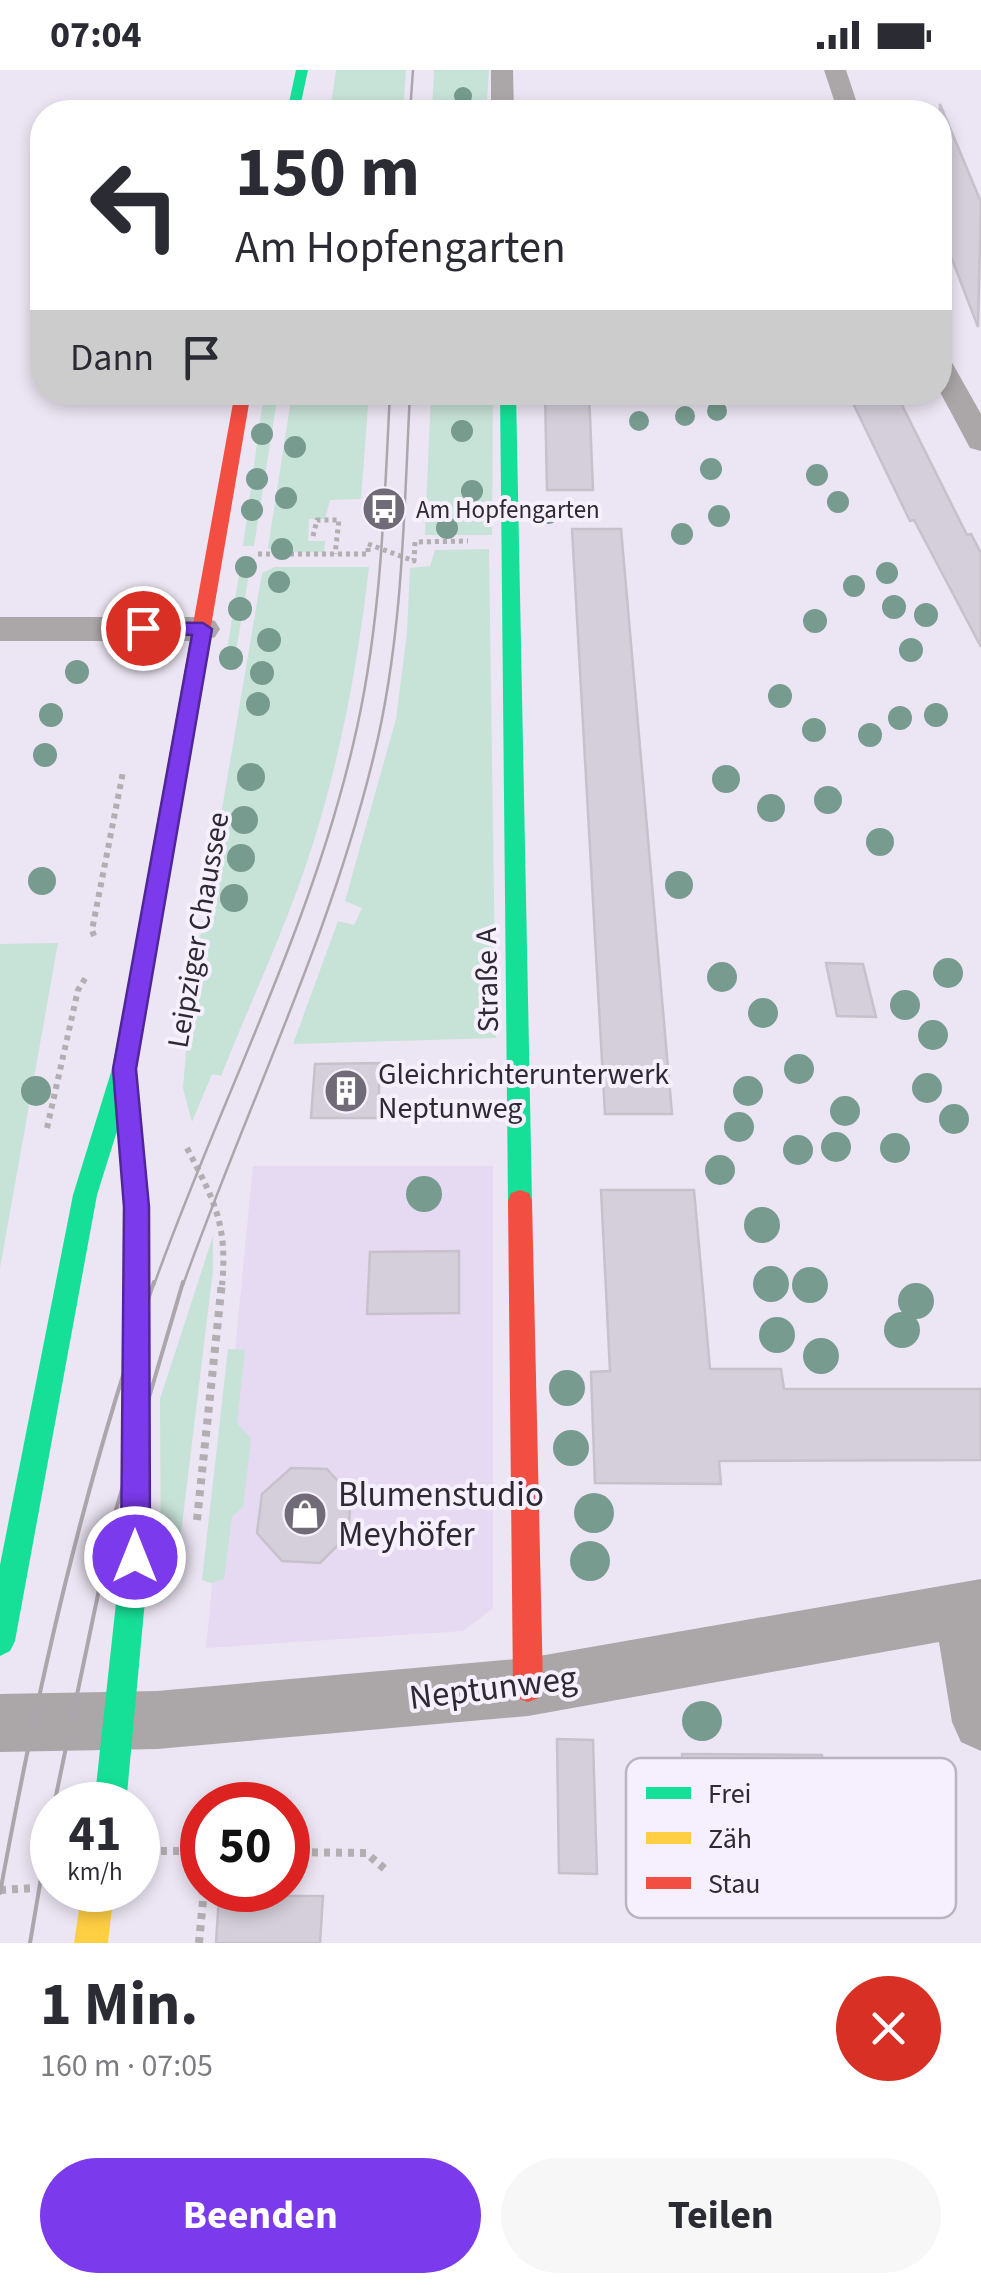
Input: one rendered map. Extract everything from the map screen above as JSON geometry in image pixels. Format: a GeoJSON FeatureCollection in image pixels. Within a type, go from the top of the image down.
{"type":"FeatureCollection","features":[{"type":"Feature","properties":{"kind":"main road"},"geometry":{"type":"LineString","coordinates":[[296,100],[302,70]]}},
{"type":"Feature","properties":{"kind":"main road","name":"Leipziger Chaussee"},"geometry":{"type":"LineString","coordinates":[[0,1641],[85,1195],[124,1069],[241,405]]}},
{"type":"Feature","properties":{"kind":"main road","name":"Straße A"},"geometry":{"type":"LineString","coordinates":[[508,405],[528,1686]]}},
{"type":"Feature","properties":{"kind":"main road","name":"Leipziger Chaussee"},"geometry":{"type":"LineString","coordinates":[[113,1782],[135,1557],[136,1207],[124,1069]]}},
{"type":"Feature","properties":{"kind":"main road"},"geometry":{"type":"LineString","coordinates":[[91,1943],[95,1912]]}},
{"type":"Feature","properties":{"kind":"street"},"geometry":{"type":"LineString","coordinates":[[502,70],[503,100]]}},
{"type":"Feature","properties":{"kind":"street"},"geometry":{"type":"LineString","coordinates":[[834,70],[845,100]]}},
{"type":"Feature","properties":{"kind":"street"},"geometry":{"type":"LineString","coordinates":[[952,388],[981,442]]}},
{"type":"Feature","properties":{"kind":"street"},"geometry":{"type":"LineString","coordinates":[[0,629],[203,629]]}},
{"type":"Feature","properties":{"kind":"street"},"geometry":{"type":"LineString","coordinates":[[971,1609],[981,1722]]}},
{"type":"Feature","properties":{"kind":"street","name":"Neptunweg"},"geometry":{"type":"LineString","coordinates":[[0,1723],[120,1721],[528,1686],[971,1609]]}},
{"type":"Feature","properties":{"kind":"path"},"geometry":{"type":"LineString","coordinates":[[314,536],[317,520],[339,520],[334,554]]}},
{"type":"Feature","properties":{"kind":"path"},"geometry":{"type":"LineString","coordinates":[[257,574],[262,537]]}},
{"type":"Feature","properties":{"kind":"path"},"geometry":{"type":"LineString","coordinates":[[260,554],[368,554],[368,544],[414,561],[414,542]]}},
{"type":"Feature","properties":{"kind":"path"},"geometry":{"type":"LineString","coordinates":[[96,938],[92,930],[125,765]]}},
{"type":"Feature","properties":{"kind":"path"},"geometry":{"type":"LineString","coordinates":[[45,1139],[78,990],[88,975]]}},
{"type":"Feature","properties":{"kind":"path"},"geometry":{"type":"LineString","coordinates":[[184,1136],[220,1215],[226,1246],[195,1537]]}},
{"type":"Feature","properties":{"kind":"path"},"geometry":{"type":"LineString","coordinates":[[310,1852],[366,1853],[385,1869]]}},
{"type":"Feature","properties":{"kind":"path"},"geometry":{"type":"LineString","coordinates":[[0,1890],[30,1889]]}},
{"type":"Feature","properties":{"kind":"path"},"geometry":{"type":"LineString","coordinates":[[200,1943],[202,1912]]}},
{"type":"Feature","properties":{"kind":"shaded area"},"geometry":{"type":"Polygon","coordinates":[[[253,1166],[493,1166],[493,1608],[463,1631],[206,1648],[253,1166]]]}},
{"type":"Feature","properties":{"kind":"green space"},"geometry":{"type":"Polygon","coordinates":[[[336,70],[406,70],[404,100],[332,100],[336,70]]]}},
{"type":"Feature","properties":{"kind":"green space"},"geometry":{"type":"Polygon","coordinates":[[[434,70],[489,70],[487,100],[433,100],[434,70]]]}},
{"type":"Feature","properties":{"kind":"green space"},"geometry":{"type":"Polygon","coordinates":[[[262,405],[276,405],[254,546],[243,546],[262,405]]]}},
{"type":"Feature","properties":{"kind":"green space"},"geometry":{"type":"Polygon","coordinates":[[[290,405],[368,405],[361,499],[330,500],[325,519],[309,519],[308,541],[325,541],[324,552],[274,552],[268,548],[290,405]]]}},
{"type":"Feature","properties":{"kind":"green space"},"geometry":{"type":"Polygon","coordinates":[[[430,405],[493,405],[492,535],[425,535],[430,405]]]}},
{"type":"Feature","properties":{"kind":"green space"},"geometry":{"type":"Polygon","coordinates":[[[489,549],[496,1038],[293,1044],[338,921],[354,925],[362,908],[345,901],[396,719],[407,633],[410,568],[430,566],[435,550],[489,549]]]}},
{"type":"Feature","properties":{"kind":"green space"},"geometry":{"type":"Polygon","coordinates":[[[241,562],[251,562],[234,663],[225,663],[241,562]]]}},
{"type":"Feature","properties":{"kind":"green space"},"geometry":{"type":"Polygon","coordinates":[[[275,567],[369,567],[359,644],[336,759],[304,871],[221,1076],[212,1074],[192,1122],[183,1088],[190,1006],[197,1006],[200,987],[192,986],[262,573],[275,567]]]}},
{"type":"Feature","properties":{"kind":"green space"},"geometry":{"type":"Polygon","coordinates":[[[58,943],[0,1268],[0,944],[58,943]]]}},
{"type":"Feature","properties":{"kind":"green space"},"geometry":{"type":"Polygon","coordinates":[[[213,1236],[213,1270],[178,1558],[173,1583],[161,1603],[160,1399],[213,1236]]]}},
{"type":"Feature","properties":{"kind":"green space"},"geometry":{"type":"Polygon","coordinates":[[[228,1349],[245,1350],[237,1423],[251,1439],[243,1507],[232,1517],[224,1579],[211,1583],[202,1580],[228,1349]]]}},
{"type":"Feature","properties":{"kind":"building"},"geometry":{"type":"Polygon","coordinates":[[[952,133],[981,202],[978,327],[952,259],[952,133]]]}},
{"type":"Feature","properties":{"kind":"building"},"geometry":{"type":"Polygon","coordinates":[[[545,405],[590,405],[593,490],[547,490],[545,405]]]}},
{"type":"Feature","properties":{"kind":"building"},"geometry":{"type":"Polygon","coordinates":[[[854,405],[902,405],[967,535],[971,534],[981,553],[981,647],[914,520],[910,521],[854,405]]]}},
{"type":"Feature","properties":{"kind":"building"},"geometry":{"type":"Polygon","coordinates":[[[572,529],[621,529],[672,1114],[605,1114],[572,529]]]}},
{"type":"Feature","properties":{"kind":"building"},"geometry":{"type":"Polygon","coordinates":[[[826,963],[863,964],[876,1017],[837,1016],[826,963]]]}},
{"type":"Feature","properties":{"kind":"building","name":"Gleichrichterunterwerk Neptunweg"},"geometry":{"type":"Polygon","coordinates":[[[380,1063],[378,1118],[311,1118],[315,1064],[380,1063]]]}},
{"type":"Feature","properties":{"kind":"building"},"geometry":{"type":"Polygon","coordinates":[[[601,1190],[694,1190],[710,1369],[781,1369],[784,1389],[981,1389],[981,1460],[719,1461],[721,1484],[595,1483],[591,1372],[610,1371],[601,1190]]]}},
{"type":"Feature","properties":{"kind":"building"},"geometry":{"type":"Polygon","coordinates":[[[459,1251],[459,1313],[367,1314],[370,1252],[459,1251]]]}},
{"type":"Feature","properties":{"kind":"building","name":"Blumenstudio Meyhöfer"},"geometry":{"type":"Polygon","coordinates":[[[291,1468],[327,1469],[351,1496],[348,1535],[320,1563],[282,1561],[257,1533],[262,1494],[291,1468]]]}},
{"type":"Feature","properties":{"kind":"building"},"geometry":{"type":"Polygon","coordinates":[[[557,1739],[593,1740],[597,1874],[559,1873],[557,1739]]]}},
{"type":"Feature","properties":{"kind":"building"},"geometry":{"type":"Polygon","coordinates":[[[682,1754],[822,1758],[682,1758],[682,1754]]]}},
{"type":"Feature","properties":{"kind":"building"},"geometry":{"type":"Polygon","coordinates":[[[310,1896],[323,1896],[320,1943],[216,1943],[218,1912],[310,1912],[310,1896]]]}},
{"type":"Feature","properties":{"kind":"tram line"},"geometry":{"type":"LineString","coordinates":[[411,100],[413,70]]}},
{"type":"Feature","properties":{"kind":"tram line"},"geometry":{"type":"LineString","coordinates":[[154,1285],[288,951],[353,745],[375,614],[389,405]]}},
{"type":"Feature","properties":{"kind":"tram line"},"geometry":{"type":"LineString","coordinates":[[183,1285],[311,956],[356,823],[374,755],[397,620],[409,405]]}},
{"type":"Feature","properties":{"kind":"tram line"},"geometry":{"type":"LineString","coordinates":[[0,1893],[65,1584],[106,1432],[154,1282]]}},
{"type":"Feature","properties":{"kind":"tram line"},"geometry":{"type":"LineString","coordinates":[[59,1782],[115,1513],[183,1282]]}},
{"type":"Feature","properties":{"kind":"tram line"},"geometry":{"type":"LineString","coordinates":[[30,1943],[35,1912]]}},
{"type":"Feature","properties":{"kind":"traffic: fast"},"geometry":{"type":"LineString","coordinates":[[296,100],[302,70]]}},
{"type":"Feature","properties":{"kind":"traffic: fast"},"geometry":{"type":"LineString","coordinates":[[508,405],[520,1201]]}},
{"type":"Feature","properties":{"kind":"traffic: fast"},"geometry":{"type":"LineString","coordinates":[[0,1641],[85,1195],[124,1069],[138,989]]}},
{"type":"Feature","properties":{"kind":"traffic: fast"},"geometry":{"type":"LineString","coordinates":[[112,1782],[135,1557],[136,1207],[127,1097]]}},
{"type":"Feature","properties":{"kind":"traffic: slow"},"geometry":{"type":"LineString","coordinates":[[91,1943],[95,1912]]}},
{"type":"Feature","properties":{"kind":"traffic: jam"},"geometry":{"type":"LineString","coordinates":[[138,989],[241,405]]}},
{"type":"Feature","properties":{"kind":"traffic: jam"},"geometry":{"type":"LineString","coordinates":[[520,1201],[528,1687]]}},
{"type":"Feature","properties":{"kind":"place","name":"Am Hopfengarten"},"geometry":{"type":"Point","coordinates":[384,509]}},
{"type":"Feature","properties":{"kind":"place","name":"Gleichrichterunterwerk Neptunweg"},"geometry":{"type":"Point","coordinates":[346,1091]}},
{"type":"Feature","properties":{"kind":"place","name":"Blumenstudio Meyhöfer"},"geometry":{"type":"Point","coordinates":[305,1514]}},
{"type":"Feature","properties":{"kind":"route"},"geometry":{"type":"LineString","coordinates":[[135,1557],[136,1207],[124,1069],[203,629],[143,628]]}}]}
